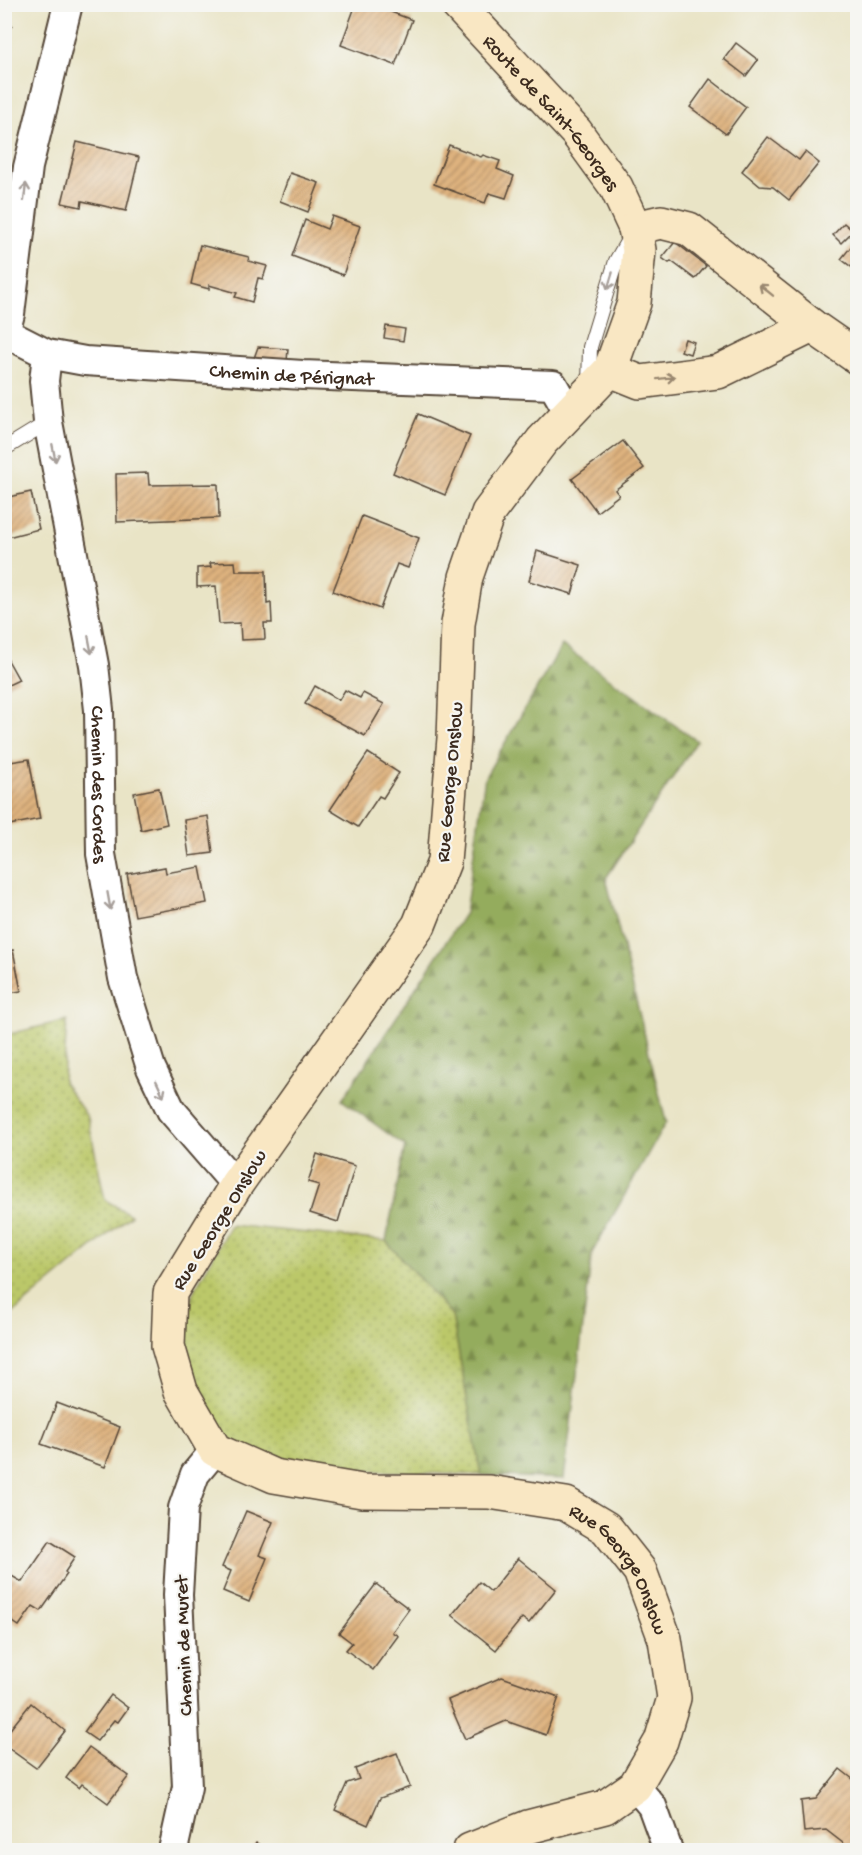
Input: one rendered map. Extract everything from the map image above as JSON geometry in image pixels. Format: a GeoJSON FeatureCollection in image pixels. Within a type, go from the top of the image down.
{"type":"FeatureCollection","features":[{"type":"Feature","properties":{"kind":"street"},"geometry":{"type":"LineString","coordinates":[[5,333],[10,314],[28,167],[68,4]]}},
{"type":"Feature","properties":{"kind":"street","name":"Route de Saint-Georges"},"geometry":{"type":"LineString","coordinates":[[456,4],[576,132],[616,187],[635,228],[639,250],[634,303],[589,392]]}},
{"type":"Feature","properties":{"kind":"street"},"geometry":{"type":"LineString","coordinates":[[635,228],[661,222],[689,229],[812,326],[858,358]]}},
{"type":"Feature","properties":{"kind":"street"},"geometry":{"type":"LineString","coordinates":[[589,392],[640,382],[718,372],[812,326]]}},
{"type":"Feature","properties":{"kind":"street","name":"Chemin de Pérignat"},"geometry":{"type":"LineString","coordinates":[[5,333],[47,354],[85,361],[303,375],[553,385],[589,392]]}},
{"type":"Feature","properties":{"kind":"street","name":"Chemin des Cordes"},"geometry":{"type":"LineString","coordinates":[[47,354],[44,381],[48,422],[94,665],[99,710],[101,854],[123,978],[151,1068],[171,1110],[236,1185]]}},
{"type":"Feature","properties":{"kind":"street","name":"Rue George Onslow"},"geometry":{"type":"LineString","coordinates":[[470,1851],[528,1827],[605,1807],[635,1786],[661,1741],[674,1698],[665,1638],[640,1571],[606,1528],[566,1504],[489,1492],[362,1491],[274,1476],[215,1450],[181,1391],[171,1358],[168,1346],[170,1293],[236,1185],[419,925],[444,862],[454,738],[458,624],[466,577],[488,513],[542,441],[589,392]]}},
{"type":"Feature","properties":{"kind":"street","name":"Chemin de Muret"},"geometry":{"type":"LineString","coordinates":[[173,1851],[187,1787],[177,1595],[183,1508],[195,1474],[215,1450]]}},
{"type":"Feature","properties":{"kind":"street"},"geometry":{"type":"LineString","coordinates":[[635,1786],[652,1806],[668,1851]]}},
{"type":"Feature","properties":{"kind":"lane"},"geometry":{"type":"LineString","coordinates":[[4,450],[48,422]]}},
{"type":"Feature","properties":{"kind":"green space"},"geometry":{"type":"Polygon","coordinates":[[[562,645],[697,741],[606,878],[666,1122],[592,1253],[564,1479],[481,1475],[452,1315],[386,1241],[405,1146],[342,1100],[465,913],[485,777],[562,645]]]}},
{"type":"Feature","properties":{"kind":"green space"},"geometry":{"type":"Polygon","coordinates":[[[67,1020],[63,1082],[88,1118],[105,1200],[131,1215],[13,1313],[5,1315],[5,1035],[67,1020]]]}},
{"type":"Feature","properties":{"kind":"green space"},"geometry":{"type":"Polygon","coordinates":[[[230,1225],[386,1241],[452,1315],[481,1475],[301,1468],[230,1443],[201,1395],[184,1346],[193,1293],[230,1225]]]}},
{"type":"Feature","properties":{"kind":"building"},"geometry":{"type":"Polygon","coordinates":[[[356,4],[384,4],[383,9],[412,20],[395,65],[341,45],[356,4]]]}},
{"type":"Feature","properties":{"kind":"building"},"geometry":{"type":"Polygon","coordinates":[[[4,22],[12,25],[4,41],[4,22]]]}},
{"type":"Feature","properties":{"kind":"building"},"geometry":{"type":"Polygon","coordinates":[[[736,43],[758,60],[746,76],[724,59],[736,43]]]}},
{"type":"Feature","properties":{"kind":"building"},"geometry":{"type":"Polygon","coordinates":[[[710,79],[746,107],[726,134],[690,107],[710,79]]]}},
{"type":"Feature","properties":{"kind":"building"},"geometry":{"type":"Polygon","coordinates":[[[768,137],[799,160],[805,152],[819,163],[789,200],[773,187],[760,186],[742,171],[768,137]]]}},
{"type":"Feature","properties":{"kind":"building"},"geometry":{"type":"Polygon","coordinates":[[[77,142],[139,157],[126,211],[82,201],[81,207],[62,203],[77,142]]]}},
{"type":"Feature","properties":{"kind":"building"},"geometry":{"type":"Polygon","coordinates":[[[449,145],[481,157],[483,155],[500,161],[497,169],[514,176],[506,198],[489,193],[485,203],[434,184],[449,145]]]}},
{"type":"Feature","properties":{"kind":"building"},"geometry":{"type":"Polygon","coordinates":[[[290,173],[319,183],[308,212],[280,201],[290,173]]]}},
{"type":"Feature","properties":{"kind":"building"},"geometry":{"type":"Polygon","coordinates":[[[332,216],[360,226],[343,275],[292,256],[305,220],[327,229],[332,216]]]}},
{"type":"Feature","properties":{"kind":"building"},"geometry":{"type":"Polygon","coordinates":[[[844,223],[853,231],[841,243],[833,235],[844,223]]]}},
{"type":"Feature","properties":{"kind":"building"},"geometry":{"type":"Polygon","coordinates":[[[858,238],[858,272],[841,259],[858,238]]]}},
{"type":"Feature","properties":{"kind":"building"},"geometry":{"type":"Polygon","coordinates":[[[675,242],[706,266],[695,279],[671,261],[669,263],[662,258],[675,242]]]}},
{"type":"Feature","properties":{"kind":"building"},"geometry":{"type":"Polygon","coordinates":[[[200,245],[249,257],[248,261],[267,266],[263,279],[258,278],[252,302],[235,297],[237,293],[209,285],[209,289],[191,284],[200,245]]]}},
{"type":"Feature","properties":{"kind":"building"},"geometry":{"type":"Polygon","coordinates":[[[386,326],[405,329],[403,341],[384,338],[386,326]]]}},
{"type":"Feature","properties":{"kind":"building"},"geometry":{"type":"Polygon","coordinates":[[[685,339],[694,342],[690,354],[681,351],[685,339]]]}},
{"type":"Feature","properties":{"kind":"building"},"geometry":{"type":"Polygon","coordinates":[[[258,347],[288,349],[287,361],[254,358],[258,347]]]}},
{"type":"Feature","properties":{"kind":"building"},"geometry":{"type":"Polygon","coordinates":[[[418,414],[470,436],[445,495],[393,473],[418,414]]]}},
{"type":"Feature","properties":{"kind":"building"},"geometry":{"type":"Polygon","coordinates":[[[623,441],[644,468],[615,490],[619,495],[597,512],[572,479],[623,441]]]}},
{"type":"Feature","properties":{"kind":"building"},"geometry":{"type":"Polygon","coordinates":[[[148,473],[149,485],[218,484],[219,518],[117,522],[116,474],[148,473]]]}},
{"type":"Feature","properties":{"kind":"building"},"geometry":{"type":"Polygon","coordinates":[[[31,492],[39,529],[4,538],[4,498],[31,492]]]}},
{"type":"Feature","properties":{"kind":"building"},"geometry":{"type":"Polygon","coordinates":[[[362,516],[419,538],[408,568],[397,564],[380,609],[333,591],[362,516]]]}},
{"type":"Feature","properties":{"kind":"building"},"geometry":{"type":"Polygon","coordinates":[[[537,551],[581,565],[572,594],[529,581],[537,551]]]}},
{"type":"Feature","properties":{"kind":"building"},"geometry":{"type":"Polygon","coordinates":[[[235,562],[236,571],[266,571],[267,604],[271,603],[272,623],[264,623],[265,639],[241,640],[240,623],[219,624],[216,586],[197,587],[197,568],[211,567],[210,563],[235,562]]]}},
{"type":"Feature","properties":{"kind":"building"},"geometry":{"type":"Polygon","coordinates":[[[4,653],[19,680],[4,687],[4,653]]]}},
{"type":"Feature","properties":{"kind":"building"},"geometry":{"type":"Polygon","coordinates":[[[315,686],[339,700],[345,690],[360,698],[363,693],[384,704],[365,736],[305,704],[315,686]]]}},
{"type":"Feature","properties":{"kind":"building"},"geometry":{"type":"Polygon","coordinates":[[[368,753],[399,773],[383,798],[379,796],[358,827],[330,810],[368,753]]]}},
{"type":"Feature","properties":{"kind":"building"},"geometry":{"type":"Polygon","coordinates":[[[29,759],[40,819],[4,826],[4,763],[29,759]]]}},
{"type":"Feature","properties":{"kind":"building"},"geometry":{"type":"Polygon","coordinates":[[[159,788],[167,824],[141,830],[134,793],[159,788]]]}},
{"type":"Feature","properties":{"kind":"building"},"geometry":{"type":"Polygon","coordinates":[[[208,816],[213,853],[189,856],[184,820],[208,816]]]}},
{"type":"Feature","properties":{"kind":"building"},"geometry":{"type":"Polygon","coordinates":[[[165,867],[166,873],[200,867],[207,903],[135,916],[127,874],[165,867]]]}},
{"type":"Feature","properties":{"kind":"building"},"geometry":{"type":"Polygon","coordinates":[[[13,950],[21,991],[4,994],[4,952],[13,950]]]}},
{"type":"Feature","properties":{"kind":"building"},"geometry":{"type":"Polygon","coordinates":[[[317,1154],[355,1166],[338,1222],[310,1213],[319,1185],[308,1182],[317,1154]]]}},
{"type":"Feature","properties":{"kind":"building"},"geometry":{"type":"Polygon","coordinates":[[[57,1403],[120,1427],[105,1467],[41,1444],[57,1403]]]}},
{"type":"Feature","properties":{"kind":"building"},"geometry":{"type":"Polygon","coordinates":[[[246,1511],[273,1522],[259,1555],[267,1558],[249,1602],[223,1591],[231,1571],[222,1567],[246,1511]]]}},
{"type":"Feature","properties":{"kind":"building"},"geometry":{"type":"Polygon","coordinates":[[[50,1541],[75,1557],[65,1572],[67,1574],[41,1611],[33,1606],[19,1626],[4,1616],[4,1584],[10,1575],[22,1582],[50,1541]]]}},
{"type":"Feature","properties":{"kind":"building"},"geometry":{"type":"Polygon","coordinates":[[[518,1558],[556,1589],[529,1623],[522,1618],[496,1650],[452,1615],[479,1582],[491,1592],[518,1558]]]}},
{"type":"Feature","properties":{"kind":"building"},"geometry":{"type":"Polygon","coordinates":[[[376,1584],[409,1609],[392,1632],[398,1636],[373,1670],[346,1650],[352,1643],[339,1633],[376,1584]]]}},
{"type":"Feature","properties":{"kind":"building"},"geometry":{"type":"Polygon","coordinates":[[[502,1677],[559,1697],[546,1735],[506,1721],[465,1739],[448,1700],[502,1677]]]}},
{"type":"Feature","properties":{"kind":"building"},"geometry":{"type":"Polygon","coordinates":[[[111,1695],[128,1708],[118,1722],[114,1720],[97,1741],[84,1732],[111,1695]]]}},
{"type":"Feature","properties":{"kind":"building"},"geometry":{"type":"Polygon","coordinates":[[[31,1703],[65,1731],[36,1768],[4,1745],[4,1737],[31,1703]]]}},
{"type":"Feature","properties":{"kind":"building"},"geometry":{"type":"Polygon","coordinates":[[[89,1747],[129,1776],[108,1803],[82,1784],[79,1788],[66,1778],[89,1747]]]}},
{"type":"Feature","properties":{"kind":"building"},"geometry":{"type":"Polygon","coordinates":[[[397,1753],[410,1787],[380,1798],[368,1825],[335,1810],[347,1783],[359,1779],[355,1769],[397,1753]]]}},
{"type":"Feature","properties":{"kind":"building"},"geometry":{"type":"Polygon","coordinates":[[[840,1769],[858,1783],[858,1850],[852,1850],[826,1830],[804,1832],[801,1801],[816,1799],[840,1769]]]}},
{"type":"Feature","properties":{"kind":"building"},"geometry":{"type":"Polygon","coordinates":[[[256,1843],[269,1850],[252,1850],[256,1843]]]}}]}
